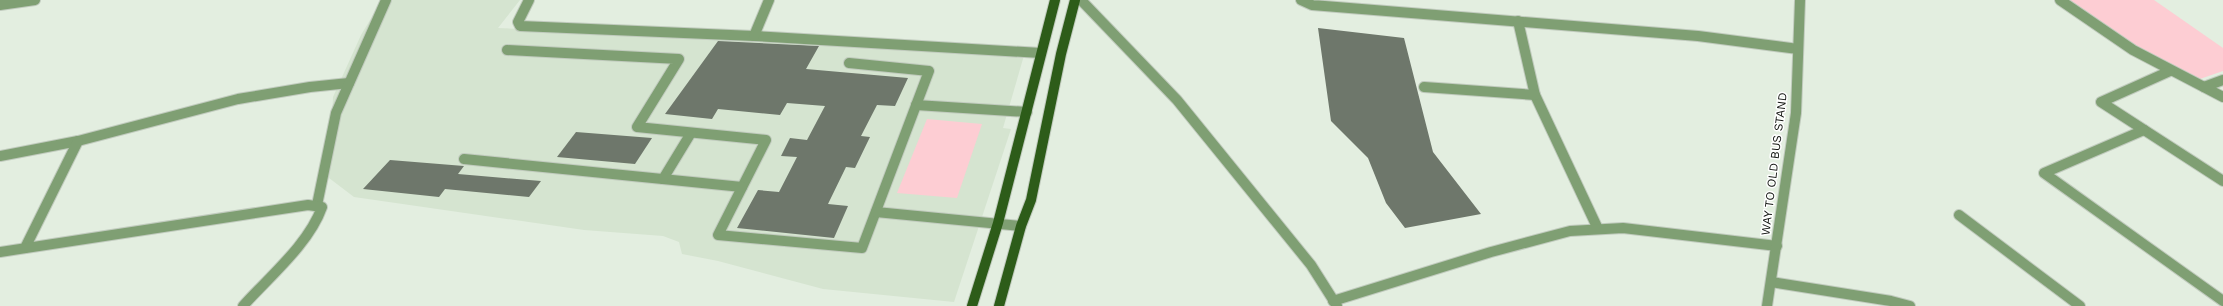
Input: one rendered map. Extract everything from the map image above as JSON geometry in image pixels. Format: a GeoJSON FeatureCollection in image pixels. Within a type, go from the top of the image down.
{"type":"FeatureCollection","features":[{"type":"Feature","properties":{"kind":"main road"},"geometry":{"type":"LineString","coordinates":[[972,306],[998,223],[1055,0]]}},
{"type":"Feature","properties":{"kind":"main road"},"geometry":{"type":"LineString","coordinates":[[999,306],[1031,200],[1061,54],[1080,0]]}},
{"type":"Feature","properties":{"kind":"street"},"geometry":{"type":"LineString","coordinates":[[0,5],[35,0]]}},
{"type":"Feature","properties":{"kind":"street"},"geometry":{"type":"LineString","coordinates":[[317,205],[336,114],[386,0]]}},
{"type":"Feature","properties":{"kind":"street"},"geometry":{"type":"LineString","coordinates":[[529,0],[526,9],[518,22],[520,26],[650,34],[754,36],[1041,53]]}},
{"type":"Feature","properties":{"kind":"street"},"geometry":{"type":"LineString","coordinates":[[754,36],[770,0]]}},
{"type":"Feature","properties":{"kind":"street"},"geometry":{"type":"LineString","coordinates":[[1080,0],[1095,0]]}},
{"type":"Feature","properties":{"kind":"street"},"geometry":{"type":"LineString","coordinates":[[1080,0],[1177,100],[1311,265],[1335,303],[1498,250],[1570,231],[1624,228],[1777,246]]}},
{"type":"Feature","properties":{"kind":"street"},"geometry":{"type":"LineString","coordinates":[[1301,0],[1312,5],[1431,16],[1518,21],[1698,36],[1798,49]]}},
{"type":"Feature","properties":{"kind":"street","name":"WAY TO OLD BUS STAND"},"geometry":{"type":"LineString","coordinates":[[1767,306],[1796,113],[1800,0]]}},
{"type":"Feature","properties":{"kind":"street"},"geometry":{"type":"LineString","coordinates":[[2060,0],[2133,50],[2170,71],[2223,97]]}},
{"type":"Feature","properties":{"kind":"street"},"geometry":{"type":"LineString","coordinates":[[1518,21],[1535,95],[1598,229]]}},
{"type":"Feature","properties":{"kind":"street"},"geometry":{"type":"LineString","coordinates":[[507,50],[679,59],[637,128],[766,140],[718,235],[862,248],[929,71],[849,64]]}},
{"type":"Feature","properties":{"kind":"street"},"geometry":{"type":"LineString","coordinates":[[2170,71],[2101,102],[2223,181]]}},
{"type":"Feature","properties":{"kind":"street"},"geometry":{"type":"LineString","coordinates":[[2204,87],[2223,80]]}},
{"type":"Feature","properties":{"kind":"street"},"geometry":{"type":"LineString","coordinates":[[0,156],[78,141],[238,98],[294,89],[350,83]]}},
{"type":"Feature","properties":{"kind":"street"},"geometry":{"type":"LineString","coordinates":[[1424,87],[1535,95]]}},
{"type":"Feature","properties":{"kind":"street"},"geometry":{"type":"LineString","coordinates":[[916,105],[1027,112]]}},
{"type":"Feature","properties":{"kind":"street"},"geometry":{"type":"LineString","coordinates":[[2144,130],[2044,173],[2223,301]]}},
{"type":"Feature","properties":{"kind":"street"},"geometry":{"type":"LineString","coordinates":[[663,179],[691,133]]}},
{"type":"Feature","properties":{"kind":"street"},"geometry":{"type":"LineString","coordinates":[[25,248],[78,141]]}},
{"type":"Feature","properties":{"kind":"street"},"geometry":{"type":"LineString","coordinates":[[464,159],[742,187]]}},
{"type":"Feature","properties":{"kind":"street"},"geometry":{"type":"LineString","coordinates":[[0,252],[317,205],[322,207],[319,218],[243,306]]}},
{"type":"Feature","properties":{"kind":"street"},"geometry":{"type":"LineString","coordinates":[[876,212],[1022,226]]}},
{"type":"Feature","properties":{"kind":"street"},"geometry":{"type":"LineString","coordinates":[[1959,214],[2080,306]]}},
{"type":"Feature","properties":{"kind":"street"},"geometry":{"type":"LineString","coordinates":[[1771,282],[1891,301],[1910,306]]}},
{"type":"Feature","properties":{"kind":"shaded area"},"geometry":{"type":"Polygon","coordinates":[[[382,0],[520,0],[498,28],[1025,52],[1003,128],[1011,129],[954,302],[823,289],[718,261],[682,254],[679,242],[663,236],[584,230],[354,197],[329,178],[333,97],[361,35],[382,0]]]}},
{"type":"Feature","properties":{"kind":"shaded area"},"geometry":{"type":"Polygon","coordinates":[[[2064,0],[2154,0],[2223,48],[2223,71],[2197,80],[2170,71],[2064,0]]]}},
{"type":"Feature","properties":{"kind":"shaded area"},"geometry":{"type":"Polygon","coordinates":[[[927,119],[982,124],[957,198],[897,193],[927,119]]]}},
{"type":"Feature","properties":{"kind":"building"},"geometry":{"type":"Polygon","coordinates":[[[1318,28],[1404,38],[1433,152],[1481,214],[1405,228],[1386,203],[1368,158],[1331,121],[1318,28]]]}},
{"type":"Feature","properties":{"kind":"building"},"geometry":{"type":"Polygon","coordinates":[[[718,41],[819,46],[806,69],[908,78],[895,106],[877,105],[861,136],[870,137],[855,168],[846,167],[828,204],[848,206],[834,238],[737,228],[758,190],[779,192],[797,157],[781,156],[790,138],[807,140],[825,106],[787,103],[780,115],[718,109],[712,119],[665,114],[718,41]]]}},
{"type":"Feature","properties":{"kind":"building"},"geometry":{"type":"Polygon","coordinates":[[[576,132],[652,138],[635,164],[557,157],[576,132]]]}},
{"type":"Feature","properties":{"kind":"building"},"geometry":{"type":"Polygon","coordinates":[[[390,160],[464,166],[458,174],[541,181],[529,197],[445,189],[439,197],[363,189],[390,160]]]}}]}
